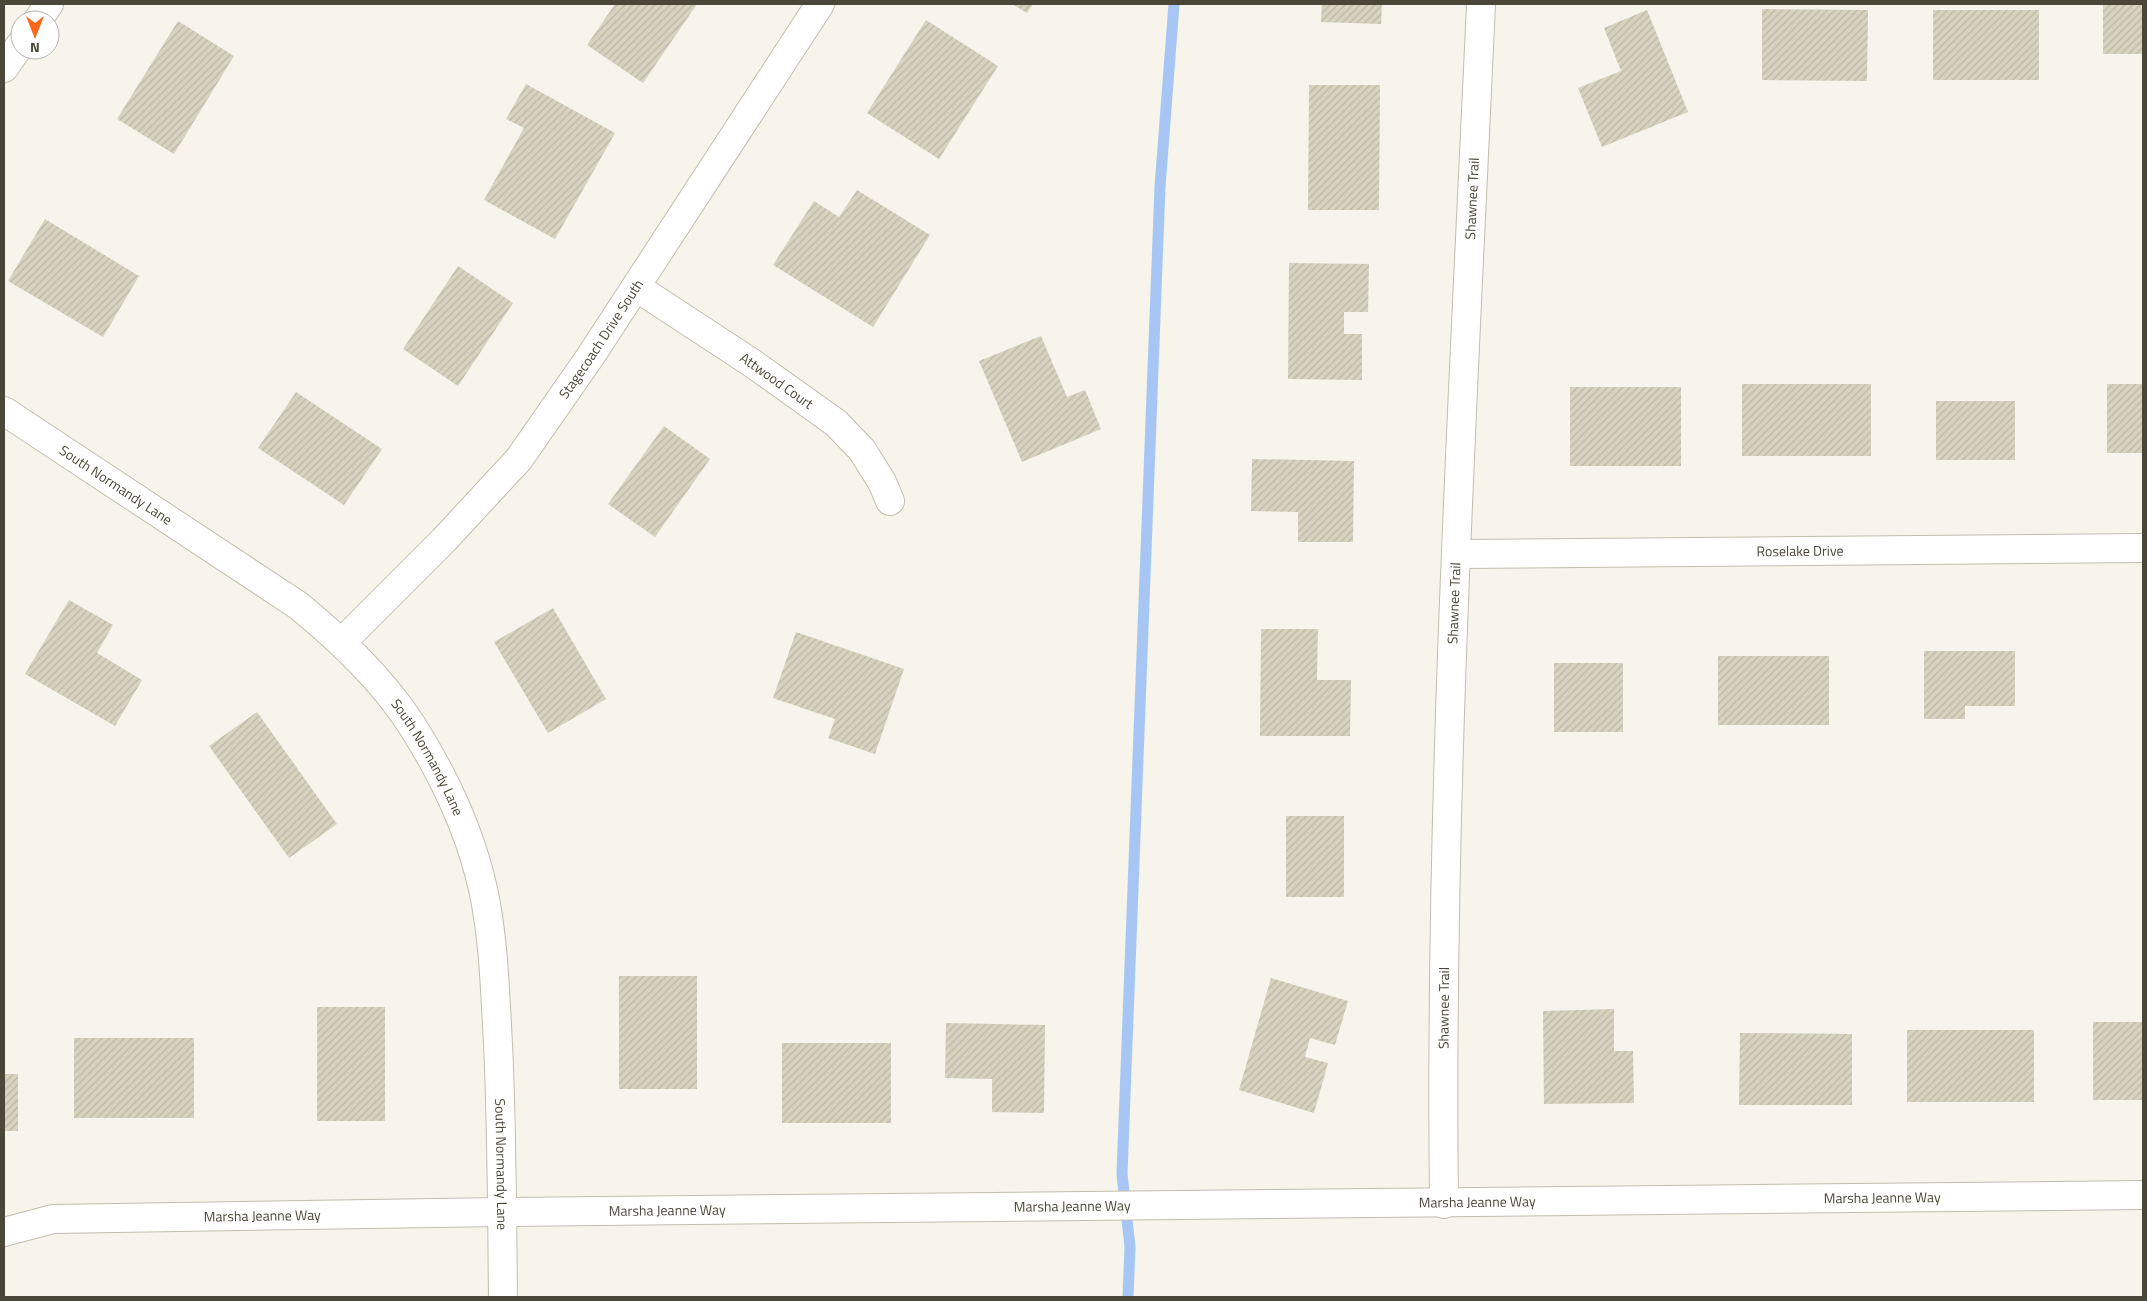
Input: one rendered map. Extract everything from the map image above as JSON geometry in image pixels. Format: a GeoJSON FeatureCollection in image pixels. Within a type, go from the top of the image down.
{"type":"FeatureCollection","features":[{"type":"Feature","properties":{"kind":"street","name":"Stagecoach Drive South"},"geometry":{"type":"LineString","coordinates":[[342,642],[444,540],[519,459],[636,287],[820,4]]}},
{"type":"Feature","properties":{"kind":"street","name":"Shawnee Trail"},"geometry":{"type":"LineString","coordinates":[[1444,1204],[1442,1071],[1445,888],[1456,554],[1481,4]]}},
{"type":"Feature","properties":{"kind":"street","name":"Attwood Court"},"geometry":{"type":"LineString","coordinates":[[636,287],[752,363],[836,423],[862,450],[882,482],[890,501]]}},
{"type":"Feature","properties":{"kind":"street","name":"South Normandy Lane"},"geometry":{"type":"LineString","coordinates":[[4,411],[299,606],[342,642],[373,675],[410,723],[441,775],[465,830],[483,888],[494,948],[501,1106],[503,1297]]}},
{"type":"Feature","properties":{"kind":"street","name":"Roselake Drive"},"geometry":{"type":"LineString","coordinates":[[1456,554],[2143,548]]}},
{"type":"Feature","properties":{"kind":"street","name":"Marsha Jeanne Way"},"geometry":{"type":"LineString","coordinates":[[4,1232],[53,1219],[502,1212],[1444,1204],[2143,1195]]}},
{"type":"Feature","properties":{"kind":"building"},"geometry":{"type":"Polygon","coordinates":[[[615,4],[697,4],[643,83],[587,45],[615,4]]]}},
{"type":"Feature","properties":{"kind":"building"},"geometry":{"type":"Polygon","coordinates":[[[1012,4],[1033,4],[1027,13],[1012,4]]]}},
{"type":"Feature","properties":{"kind":"building"},"geometry":{"type":"Polygon","coordinates":[[[1322,4],[1382,4],[1381,24],[1321,22],[1322,4]]]}},
{"type":"Feature","properties":{"kind":"building"},"geometry":{"type":"Polygon","coordinates":[[[2103,4],[2143,4],[2143,54],[2103,54],[2103,4]]]}},
{"type":"Feature","properties":{"kind":"building"},"geometry":{"type":"Polygon","coordinates":[[[1762,9],[1868,10],[1867,81],[1762,80],[1762,9]]]}},
{"type":"Feature","properties":{"kind":"building"},"geometry":{"type":"Polygon","coordinates":[[[1647,10],[1688,112],[1602,147],[1578,88],[1621,71],[1604,28],[1647,10]]]}},
{"type":"Feature","properties":{"kind":"building"},"geometry":{"type":"Polygon","coordinates":[[[1933,10],[2039,10],[2039,80],[1933,80],[1933,10]]]}},
{"type":"Feature","properties":{"kind":"building"},"geometry":{"type":"Polygon","coordinates":[[[926,20],[998,66],[939,159],[867,113],[926,20]]]}},
{"type":"Feature","properties":{"kind":"building"},"geometry":{"type":"Polygon","coordinates":[[[178,21],[234,56],[174,154],[117,119],[178,21]]]}},
{"type":"Feature","properties":{"kind":"building"},"geometry":{"type":"Polygon","coordinates":[[[526,84],[615,133],[555,239],[484,200],[524,128],[506,119],[526,84]]]}},
{"type":"Feature","properties":{"kind":"building"},"geometry":{"type":"Polygon","coordinates":[[[1309,85],[1380,85],[1379,210],[1308,210],[1309,85]]]}},
{"type":"Feature","properties":{"kind":"building"},"geometry":{"type":"Polygon","coordinates":[[[857,190],[930,235],[873,327],[773,265],[814,201],[839,217],[857,190]]]}},
{"type":"Feature","properties":{"kind":"building"},"geometry":{"type":"Polygon","coordinates":[[[45,219],[139,276],[103,337],[8,281],[45,219]]]}},
{"type":"Feature","properties":{"kind":"building"},"geometry":{"type":"Polygon","coordinates":[[[1289,263],[1369,264],[1368,312],[1344,312],[1344,334],[1362,334],[1362,380],[1288,379],[1289,263]]]}},
{"type":"Feature","properties":{"kind":"building"},"geometry":{"type":"Polygon","coordinates":[[[458,266],[513,303],[458,386],[403,349],[458,266]]]}},
{"type":"Feature","properties":{"kind":"building"},"geometry":{"type":"Polygon","coordinates":[[[1041,336],[1067,397],[1085,390],[1101,429],[1022,462],[979,361],[1041,336]]]}},
{"type":"Feature","properties":{"kind":"building"},"geometry":{"type":"Polygon","coordinates":[[[1742,384],[1871,384],[1871,456],[1742,456],[1742,384]]]}},
{"type":"Feature","properties":{"kind":"building"},"geometry":{"type":"Polygon","coordinates":[[[2107,384],[2143,384],[2143,453],[2107,453],[2107,384]]]}},
{"type":"Feature","properties":{"kind":"building"},"geometry":{"type":"Polygon","coordinates":[[[1570,387],[1681,387],[1681,466],[1570,466],[1570,387]]]}},
{"type":"Feature","properties":{"kind":"building"},"geometry":{"type":"Polygon","coordinates":[[[296,392],[382,449],[344,505],[258,448],[296,392]]]}},
{"type":"Feature","properties":{"kind":"building"},"geometry":{"type":"Polygon","coordinates":[[[1936,401],[2015,401],[2015,460],[1936,460],[1936,401]]]}},
{"type":"Feature","properties":{"kind":"building"},"geometry":{"type":"Polygon","coordinates":[[[664,426],[710,459],[655,537],[608,504],[664,426]]]}},
{"type":"Feature","properties":{"kind":"building"},"geometry":{"type":"Polygon","coordinates":[[[1252,459],[1354,461],[1353,542],[1298,542],[1298,512],[1251,511],[1252,459]]]}},
{"type":"Feature","properties":{"kind":"building"},"geometry":{"type":"Polygon","coordinates":[[[69,600],[113,625],[97,653],[142,680],[115,726],[25,674],[69,600]]]}},
{"type":"Feature","properties":{"kind":"building"},"geometry":{"type":"Polygon","coordinates":[[[553,608],[606,699],[548,733],[494,642],[553,608]]]}},
{"type":"Feature","properties":{"kind":"building"},"geometry":{"type":"Polygon","coordinates":[[[1261,629],[1318,629],[1317,680],[1351,680],[1350,736],[1260,736],[1261,629]]]}},
{"type":"Feature","properties":{"kind":"building"},"geometry":{"type":"Polygon","coordinates":[[[796,632],[904,669],[875,754],[828,738],[835,719],[773,698],[796,632]]]}},
{"type":"Feature","properties":{"kind":"building"},"geometry":{"type":"Polygon","coordinates":[[[1924,651],[2015,651],[2015,706],[1965,706],[1965,719],[1924,719],[1924,651]]]}},
{"type":"Feature","properties":{"kind":"building"},"geometry":{"type":"Polygon","coordinates":[[[1718,656],[1829,656],[1829,725],[1718,725],[1718,656]]]}},
{"type":"Feature","properties":{"kind":"building"},"geometry":{"type":"Polygon","coordinates":[[[1554,663],[1623,663],[1623,732],[1554,732],[1554,663]]]}},
{"type":"Feature","properties":{"kind":"building"},"geometry":{"type":"Polygon","coordinates":[[[257,712],[337,824],[289,858],[209,746],[257,712]]]}},
{"type":"Feature","properties":{"kind":"building"},"geometry":{"type":"Polygon","coordinates":[[[1286,816],[1344,816],[1344,897],[1286,897],[1286,816]]]}},
{"type":"Feature","properties":{"kind":"building"},"geometry":{"type":"Polygon","coordinates":[[[619,976],[697,976],[697,1089],[619,1089],[619,976]]]}},
{"type":"Feature","properties":{"kind":"building"},"geometry":{"type":"Polygon","coordinates":[[[1271,978],[1348,1001],[1335,1045],[1310,1038],[1305,1057],[1328,1063],[1314,1113],[1239,1090],[1271,978]]]}},
{"type":"Feature","properties":{"kind":"building"},"geometry":{"type":"Polygon","coordinates":[[[317,1007],[385,1007],[385,1121],[317,1121],[317,1007]]]}},
{"type":"Feature","properties":{"kind":"building"},"geometry":{"type":"Polygon","coordinates":[[[1614,1009],[1614,1051],[1633,1051],[1634,1103],[1544,1104],[1543,1011],[1614,1009]]]}},
{"type":"Feature","properties":{"kind":"building"},"geometry":{"type":"Polygon","coordinates":[[[2093,1022],[2143,1022],[2143,1100],[2093,1100],[2093,1022]]]}},
{"type":"Feature","properties":{"kind":"building"},"geometry":{"type":"Polygon","coordinates":[[[946,1023],[1045,1025],[1044,1113],[992,1112],[992,1079],[945,1078],[946,1023]]]}},
{"type":"Feature","properties":{"kind":"building"},"geometry":{"type":"Polygon","coordinates":[[[1907,1030],[2034,1030],[2034,1102],[1907,1102],[1907,1030]]]}},
{"type":"Feature","properties":{"kind":"building"},"geometry":{"type":"Polygon","coordinates":[[[1740,1033],[1852,1034],[1852,1105],[1739,1105],[1740,1033]]]}},
{"type":"Feature","properties":{"kind":"building"},"geometry":{"type":"Polygon","coordinates":[[[74,1038],[194,1038],[194,1118],[74,1118],[74,1038]]]}},
{"type":"Feature","properties":{"kind":"building"},"geometry":{"type":"Polygon","coordinates":[[[782,1043],[891,1043],[891,1123],[782,1123],[782,1043]]]}},
{"type":"Feature","properties":{"kind":"building"},"geometry":{"type":"Polygon","coordinates":[[[4,1074],[18,1074],[18,1131],[4,1131],[4,1074]]]}},
{"type":"Feature","properties":{"kind":"waterway"},"geometry":{"type":"LineString","coordinates":[[1128,1297],[1130,1247],[1122,1174],[1160,187],[1174,4]]}}]}
